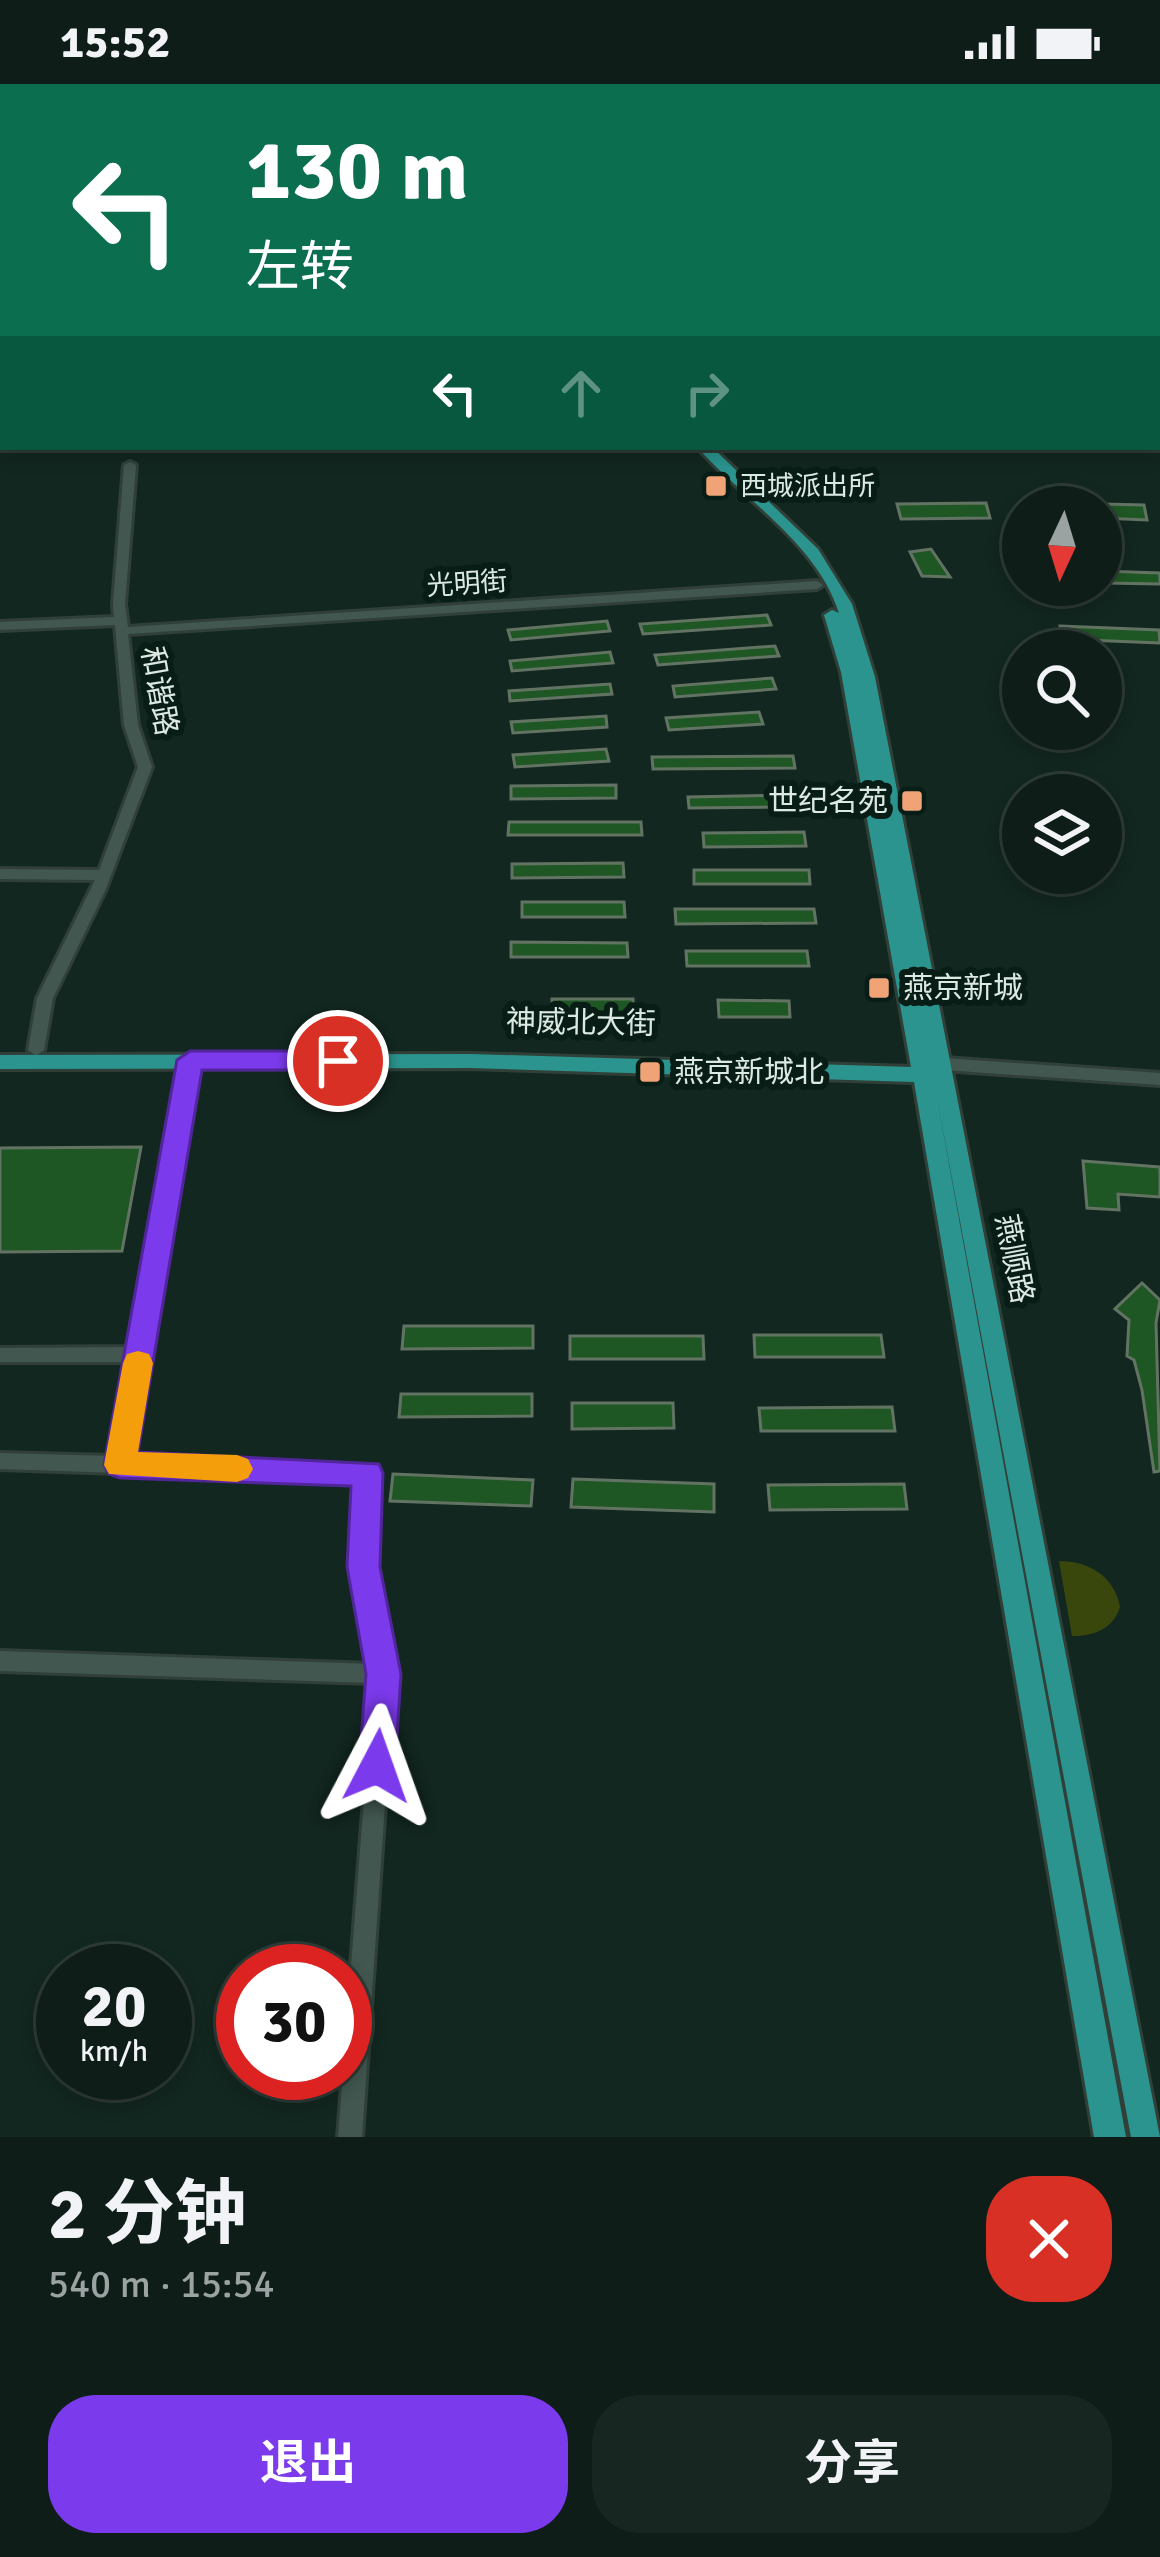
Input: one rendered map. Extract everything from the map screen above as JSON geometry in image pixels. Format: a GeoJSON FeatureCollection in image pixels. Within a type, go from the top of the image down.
{"type":"FeatureCollection","features":[{"type":"Feature","properties":{"kind":"main road","name":"燕顺路"},"geometry":{"type":"LineString","coordinates":[[692,450],[771,523],[817,585],[829,605],[849,672],[934,1069],[1147,2137]]}},
{"type":"Feature","properties":{"kind":"main road","name":"燕顺路"},"geometry":{"type":"LineString","coordinates":[[707,450],[800,536],[844,604],[866,676],[1110,2137]]}},
{"type":"Feature","properties":{"kind":"main road","name":"神威北大街"},"geometry":{"type":"LineString","coordinates":[[0,1050],[470,1050],[934,1069]]}},
{"type":"Feature","properties":{"kind":"main road","name":"神威北大街"},"geometry":{"type":"LineString","coordinates":[[0,1062],[470,1061],[934,1069]]}},
{"type":"Feature","properties":{"kind":"street","name":"和谐路"},"geometry":{"type":"LineString","coordinates":[[36,1050],[53,980],[104,875],[145,766],[131,725],[120,626],[130,465]]}},
{"type":"Feature","properties":{"kind":"street","name":"光明街"},"geometry":{"type":"LineString","coordinates":[[0,626],[120,626],[817,585]]}},
{"type":"Feature","properties":{"kind":"street"},"geometry":{"type":"LineString","coordinates":[[0,874],[104,875]]}},
{"type":"Feature","properties":{"kind":"street"},"geometry":{"type":"LineString","coordinates":[[120,1465],[190,1060]]}},
{"type":"Feature","properties":{"kind":"street","name":"神威北大街"},"geometry":{"type":"LineString","coordinates":[[934,1069],[1160,1079]]}},
{"type":"Feature","properties":{"kind":"street","name":"神威北大街"},"geometry":{"type":"LineString","coordinates":[[934,1069],[1160,1089]]}},
{"type":"Feature","properties":{"kind":"street"},"geometry":{"type":"LineString","coordinates":[[0,1355],[140,1354]]}},
{"type":"Feature","properties":{"kind":"street"},"geometry":{"type":"LineString","coordinates":[[0,1461],[368,1473],[363,1567],[383,1674],[350,2137]]}},
{"type":"Feature","properties":{"kind":"street"},"geometry":{"type":"LineString","coordinates":[[0,1660],[383,1674]]}},
{"type":"Feature","properties":{"kind":"green space"},"geometry":{"type":"Polygon","coordinates":[[[1059,1561],[1090,1567],[1106,1579],[1120,1607],[1108,1626],[1072,1636],[1059,1561]]]}},
{"type":"Feature","properties":{"kind":"building"},"geometry":{"type":"Polygon","coordinates":[[[986,503],[990,518],[901,519],[897,504],[986,503]]]}},
{"type":"Feature","properties":{"kind":"building"},"geometry":{"type":"Polygon","coordinates":[[[1122,504],[1144,505],[1147,520],[1122,519],[1122,504]]]}},
{"type":"Feature","properties":{"kind":"building"},"geometry":{"type":"Polygon","coordinates":[[[931,549],[950,577],[922,576],[910,552],[931,549]]]}},
{"type":"Feature","properties":{"kind":"building"},"geometry":{"type":"Polygon","coordinates":[[[1122,572],[1160,573],[1160,584],[1122,583],[1122,572]]]}},
{"type":"Feature","properties":{"kind":"building"},"geometry":{"type":"Polygon","coordinates":[[[767,615],[771,625],[643,634],[640,624],[767,615]]]}},
{"type":"Feature","properties":{"kind":"building"},"geometry":{"type":"Polygon","coordinates":[[[607,621],[610,631],[511,640],[508,630],[607,621]]]}},
{"type":"Feature","properties":{"kind":"building"},"geometry":{"type":"Polygon","coordinates":[[[1060,626],[1159,630],[1160,643],[1122,641],[1122,630],[1061,630],[1060,626]]]}},
{"type":"Feature","properties":{"kind":"building"},"geometry":{"type":"Polygon","coordinates":[[[775,646],[779,656],[658,665],[655,655],[775,646]]]}},
{"type":"Feature","properties":{"kind":"building"},"geometry":{"type":"Polygon","coordinates":[[[610,652],[613,663],[512,671],[510,661],[610,652]]]}},
{"type":"Feature","properties":{"kind":"building"},"geometry":{"type":"Polygon","coordinates":[[[772,678],[776,689],[675,697],[673,686],[772,678]]]}},
{"type":"Feature","properties":{"kind":"building"},"geometry":{"type":"Polygon","coordinates":[[[610,684],[612,694],[510,701],[509,691],[610,684]]]}},
{"type":"Feature","properties":{"kind":"building"},"geometry":{"type":"Polygon","coordinates":[[[759,712],[763,724],[669,730],[666,718],[759,712]]]}},
{"type":"Feature","properties":{"kind":"building"},"geometry":{"type":"Polygon","coordinates":[[[606,716],[607,727],[513,733],[511,722],[606,716]]]}},
{"type":"Feature","properties":{"kind":"building"},"geometry":{"type":"Polygon","coordinates":[[[606,749],[609,761],[515,767],[513,755],[606,749]]]}},
{"type":"Feature","properties":{"kind":"building"},"geometry":{"type":"Polygon","coordinates":[[[793,756],[795,768],[653,769],[652,757],[793,756]]]}},
{"type":"Feature","properties":{"kind":"building"},"geometry":{"type":"Polygon","coordinates":[[[616,785],[616,798],[511,799],[511,786],[616,785]]]}},
{"type":"Feature","properties":{"kind":"building"},"geometry":{"type":"Polygon","coordinates":[[[798,795],[800,807],[689,808],[688,797],[798,795]]]}},
{"type":"Feature","properties":{"kind":"building"},"geometry":{"type":"Polygon","coordinates":[[[509,822],[641,822],[642,835],[508,835],[509,822]]]}},
{"type":"Feature","properties":{"kind":"building"},"geometry":{"type":"Polygon","coordinates":[[[804,832],[806,846],[704,847],[703,833],[804,832]]]}},
{"type":"Feature","properties":{"kind":"building"},"geometry":{"type":"Polygon","coordinates":[[[623,863],[624,877],[512,878],[512,864],[623,863]]]}},
{"type":"Feature","properties":{"kind":"building"},"geometry":{"type":"Polygon","coordinates":[[[694,870],[809,870],[810,884],[694,884],[694,870]]]}},
{"type":"Feature","properties":{"kind":"building"},"geometry":{"type":"Polygon","coordinates":[[[522,902],[624,902],[625,917],[522,917],[522,902]]]}},
{"type":"Feature","properties":{"kind":"building"},"geometry":{"type":"Polygon","coordinates":[[[675,909],[814,909],[816,923],[676,924],[675,909]]]}},
{"type":"Feature","properties":{"kind":"building"},"geometry":{"type":"Polygon","coordinates":[[[511,942],[627,943],[628,957],[511,957],[511,942]]]}},
{"type":"Feature","properties":{"kind":"building"},"geometry":{"type":"Polygon","coordinates":[[[686,951],[807,951],[809,966],[687,966],[686,951]]]}},
{"type":"Feature","properties":{"kind":"building"},"geometry":{"type":"Polygon","coordinates":[[[552,999],[633,999],[633,1014],[552,1014],[552,999]]]}},
{"type":"Feature","properties":{"kind":"building"},"geometry":{"type":"Polygon","coordinates":[[[718,1000],[789,1001],[790,1017],[719,1017],[718,1000]]]}},
{"type":"Feature","properties":{"kind":"building"},"geometry":{"type":"Polygon","coordinates":[[[141,1147],[122,1251],[0,1252],[0,1148],[141,1147]]]}},
{"type":"Feature","properties":{"kind":"building"},"geometry":{"type":"Polygon","coordinates":[[[1083,1161],[1160,1167],[1160,1197],[1118,1194],[1119,1210],[1087,1208],[1083,1161]]]}},
{"type":"Feature","properties":{"kind":"building"},"geometry":{"type":"Polygon","coordinates":[[[1142,1283],[1160,1300],[1156,1323],[1160,1471],[1154,1472],[1142,1390],[1134,1360],[1127,1356],[1129,1320],[1115,1309],[1142,1283]]]}},
{"type":"Feature","properties":{"kind":"building"},"geometry":{"type":"Polygon","coordinates":[[[404,1326],[533,1326],[533,1348],[402,1349],[404,1326]]]}},
{"type":"Feature","properties":{"kind":"building"},"geometry":{"type":"Polygon","coordinates":[[[754,1335],[881,1335],[884,1357],[755,1357],[754,1335]]]}},
{"type":"Feature","properties":{"kind":"building"},"geometry":{"type":"Polygon","coordinates":[[[570,1336],[703,1336],[704,1359],[570,1359],[570,1336]]]}},
{"type":"Feature","properties":{"kind":"building"},"geometry":{"type":"Polygon","coordinates":[[[401,1394],[532,1394],[532,1416],[399,1417],[401,1394]]]}},
{"type":"Feature","properties":{"kind":"building"},"geometry":{"type":"Polygon","coordinates":[[[572,1403],[673,1403],[674,1428],[572,1429],[572,1403]]]}},
{"type":"Feature","properties":{"kind":"building"},"geometry":{"type":"Polygon","coordinates":[[[892,1407],[895,1431],[761,1431],[759,1408],[892,1407]]]}},
{"type":"Feature","properties":{"kind":"building"},"geometry":{"type":"Polygon","coordinates":[[[393,1474],[533,1480],[531,1506],[390,1501],[393,1474]]]}},
{"type":"Feature","properties":{"kind":"building"},"geometry":{"type":"Polygon","coordinates":[[[573,1479],[714,1484],[714,1512],[571,1507],[573,1479]]]}},
{"type":"Feature","properties":{"kind":"building"},"geometry":{"type":"Polygon","coordinates":[[[904,1484],[907,1509],[770,1510],[768,1485],[904,1484]]]}},
{"type":"Feature","properties":{"kind":"slow traffic"},"geometry":{"type":"LineString","coordinates":[[138,1363],[120,1465],[237,1469]]}},
{"type":"Feature","properties":{"kind":"place","name":"西城派出所"},"geometry":{"type":"Point","coordinates":[716,486]}},
{"type":"Feature","properties":{"kind":"place","name":"世纪名苑"},"geometry":{"type":"Point","coordinates":[912,801]}},
{"type":"Feature","properties":{"kind":"place","name":"燕京新城"},"geometry":{"type":"Point","coordinates":[879,988]}},
{"type":"Feature","properties":{"kind":"place","name":"燕京新城北"},"geometry":{"type":"Point","coordinates":[650,1072]}},
{"type":"Feature","properties":{"kind":"route"},"geometry":{"type":"LineString","coordinates":[[338,1061],[190,1060],[120,1465],[368,1473],[363,1567],[383,1674],[377,1766]]}}]}
